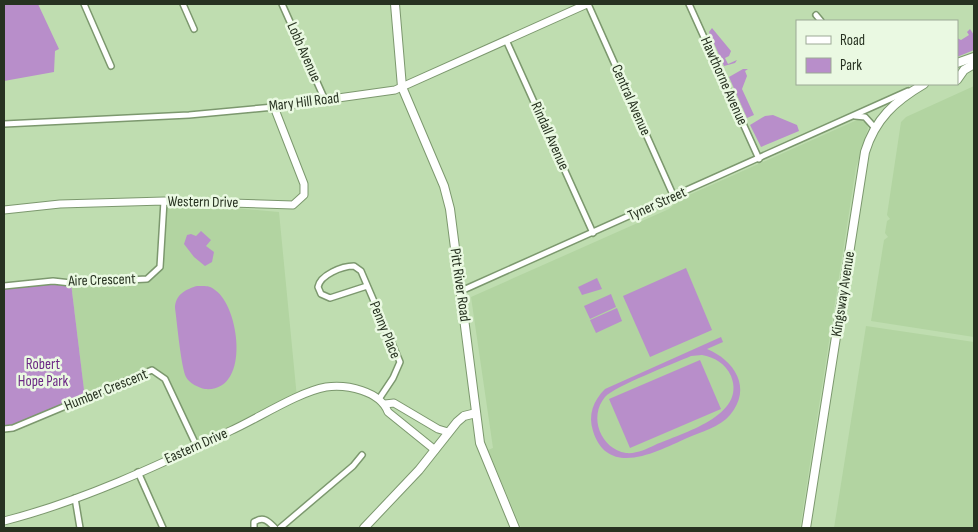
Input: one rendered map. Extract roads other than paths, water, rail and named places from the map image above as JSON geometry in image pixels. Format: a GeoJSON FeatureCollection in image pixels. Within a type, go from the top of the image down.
{"type":"FeatureCollection","features":[{"type":"Feature","properties":{"kind":"main road","name":"Pitt River Road"},"geometry":{"type":"LineString","coordinates":[[395,4],[402,87],[447,196],[462,291],[481,447],[515,528]]}},
{"type":"Feature","properties":{"kind":"main road"},"geometry":{"type":"LineString","coordinates":[[958,63],[974,57]]}},
{"type":"Feature","properties":{"kind":"main road"},"geometry":{"type":"LineString","coordinates":[[958,77],[974,64]]}},
{"type":"Feature","properties":{"kind":"main road","name":"Kingsway Avenue"},"geometry":{"type":"LineString","coordinates":[[806,528],[864,159],[875,128],[894,104],[922,85]]}},
{"type":"Feature","properties":{"kind":"main road"},"geometry":{"type":"LineString","coordinates":[[364,528],[420,470],[448,432],[462,418],[476,414]]}},
{"type":"Feature","properties":{"kind":"street"},"geometry":{"type":"LineString","coordinates":[[84,4],[111,66]]}},
{"type":"Feature","properties":{"kind":"street"},"geometry":{"type":"LineString","coordinates":[[183,4],[194,28]]}},
{"type":"Feature","properties":{"kind":"street","name":"Lobb Avenue"},"geometry":{"type":"LineString","coordinates":[[282,4],[325,100]]}},
{"type":"Feature","properties":{"kind":"street","name":"Mary Hill Road"},"geometry":{"type":"LineString","coordinates":[[4,124],[189,115],[274,107],[402,87],[587,4]]}},
{"type":"Feature","properties":{"kind":"street","name":"Central Avenue"},"geometry":{"type":"LineString","coordinates":[[587,4],[674,197]]}},
{"type":"Feature","properties":{"kind":"street","name":"Hawthorne Avenue"},"geometry":{"type":"LineString","coordinates":[[688,4],[759,158]]}},
{"type":"Feature","properties":{"kind":"street"},"geometry":{"type":"LineString","coordinates":[[816,15],[820,20]]}},
{"type":"Feature","properties":{"kind":"street","name":"Rindall Avenue"},"geometry":{"type":"LineString","coordinates":[[506,40],[593,233]]}},
{"type":"Feature","properties":{"kind":"street","name":"Tyner Street"},"geometry":{"type":"LineString","coordinates":[[462,291],[922,85]]}},
{"type":"Feature","properties":{"kind":"street","name":"Western Drive"},"geometry":{"type":"LineString","coordinates":[[4,210],[60,204],[164,201],[223,201],[284,206],[299,202],[304,195],[304,184],[274,107]]}},
{"type":"Feature","properties":{"kind":"street"},"geometry":{"type":"LineString","coordinates":[[852,116],[863,117],[875,128]]}},
{"type":"Feature","properties":{"kind":"street","name":"Aire Crescent"},"geometry":{"type":"LineString","coordinates":[[4,286],[53,281],[71,283],[147,279],[160,267],[164,201]]}},
{"type":"Feature","properties":{"kind":"street","name":"Penny Place"},"geometry":{"type":"LineString","coordinates":[[367,286],[330,298],[321,294],[318,287],[320,281],[325,276],[350,266],[356,267],[361,271],[400,362],[393,378],[379,399]]}},
{"type":"Feature","properties":{"kind":"street","name":"Humber Crescent"},"geometry":{"type":"LineString","coordinates":[[4,429],[13,428],[152,370],[165,379],[197,447]]}},
{"type":"Feature","properties":{"kind":"street","name":"Eastern Drive"},"geometry":{"type":"LineString","coordinates":[[4,520],[75,498],[138,472],[197,447],[323,388],[348,387],[379,399],[385,404],[388,412],[435,450]]}},
{"type":"Feature","properties":{"kind":"street","name":"Eastern Drive"},"geometry":{"type":"LineString","coordinates":[[385,404],[394,403],[438,429],[448,432]]}},
{"type":"Feature","properties":{"kind":"street"},"geometry":{"type":"LineString","coordinates":[[280,528],[353,466],[362,455]]}},
{"type":"Feature","properties":{"kind":"street"},"geometry":{"type":"LineString","coordinates":[[138,472],[163,528]]}},
{"type":"Feature","properties":{"kind":"street"},"geometry":{"type":"LineString","coordinates":[[75,498],[80,528]]}},
{"type":"Feature","properties":{"kind":"street"},"geometry":{"type":"LineString","coordinates":[[254,528],[254,522],[262,519],[266,520],[274,528]]}},
{"type":"Feature","properties":{"kind":"park label","name":"Robert Hope Park"},"geometry":{"type":"Point","coordinates":[43,372]}}]}
